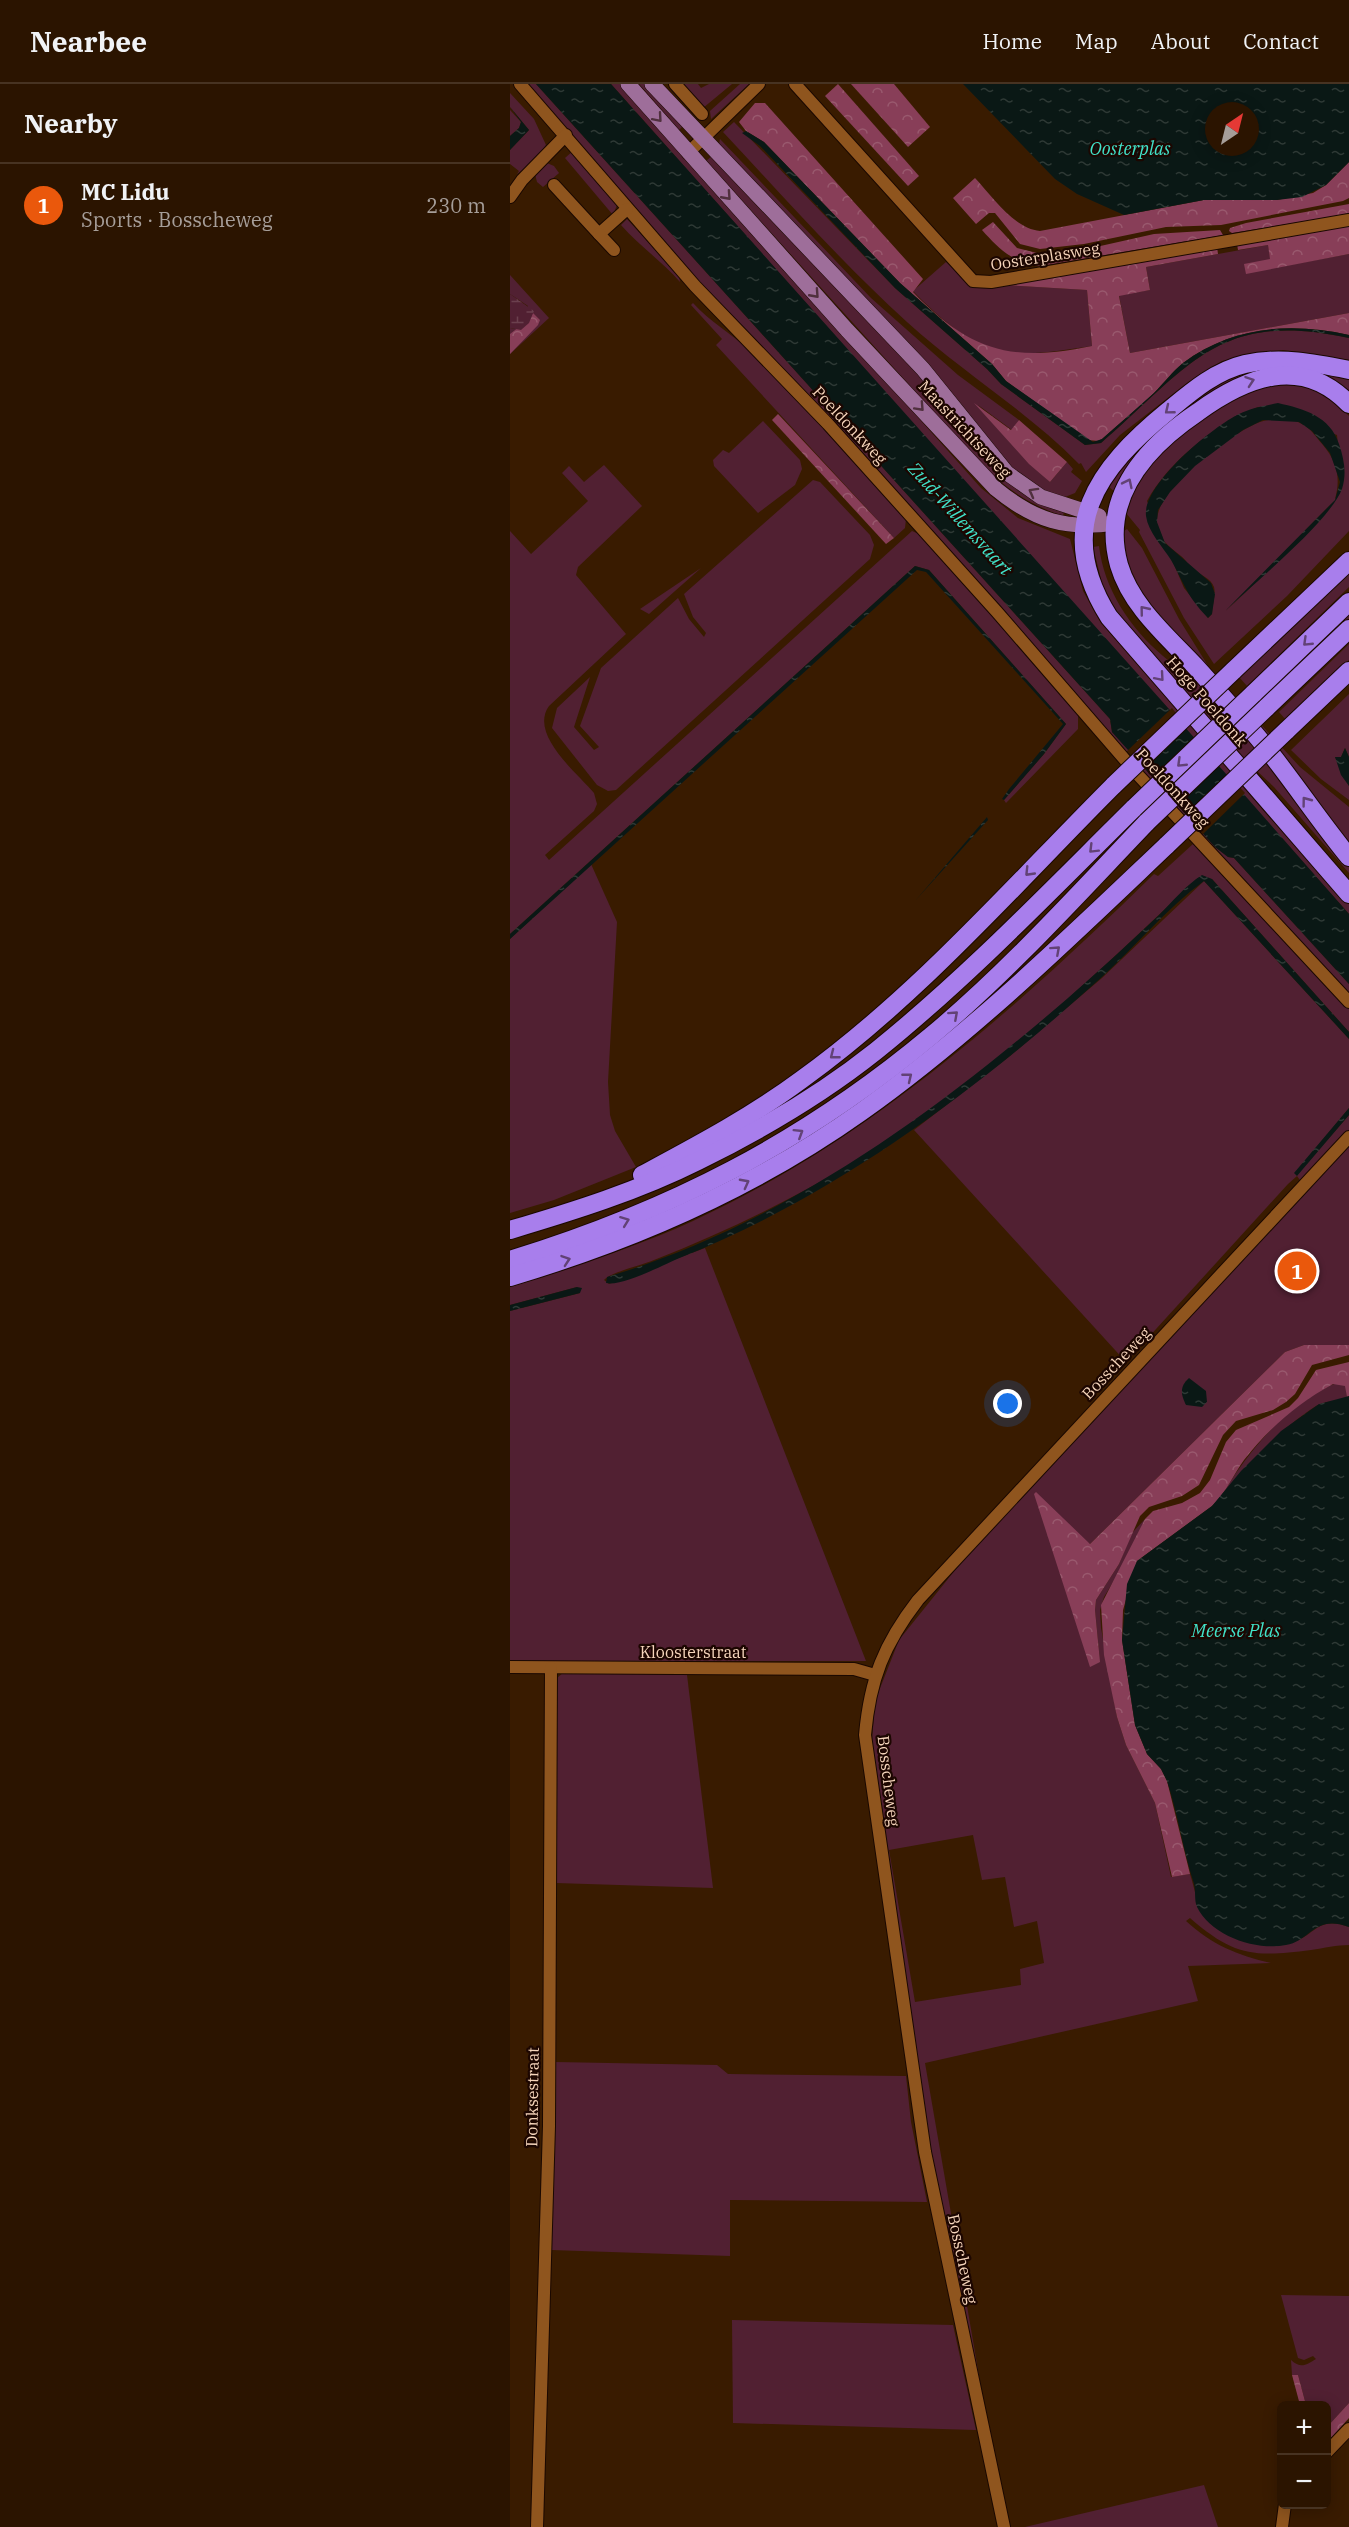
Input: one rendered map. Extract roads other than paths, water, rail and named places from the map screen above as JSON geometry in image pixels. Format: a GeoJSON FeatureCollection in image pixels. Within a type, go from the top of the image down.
{"type":"FeatureCollection","features":[{"type":"Feature","properties":{"kind":"highway"},"geometry":{"type":"LineString","coordinates":[[1086,520],[1102,478],[1123,451],[1189,394],[1216,376],[1243,364],[1271,361],[1297,361],[1349,370]]}},
{"type":"Feature","properties":{"kind":"highway","name":"Hoge Poeldonk"},"geometry":{"type":"LineString","coordinates":[[1349,404],[1326,387],[1293,376],[1262,378],[1234,388],[1175,428],[1146,455],[1126,484],[1115,523],[1116,550],[1120,568],[1139,604],[1257,736],[1349,857]]}},
{"type":"Feature","properties":{"kind":"highway","name":"Hoge Poeldonk"},"geometry":{"type":"LineString","coordinates":[[1086,520],[1088,570],[1093,587],[1109,617],[1349,894]]}},
{"type":"Feature","properties":{"kind":"highway"},"geometry":{"type":"LineString","coordinates":[[1286,621],[1349,546]]}},
{"type":"Feature","properties":{"kind":"highway"},"geometry":{"type":"LineString","coordinates":[[582,1208],[722,1132],[801,1081],[839,1052],[913,988],[1114,785],[1349,561]]}},
{"type":"Feature","properties":{"kind":"highway"},"geometry":{"type":"LineString","coordinates":[[510,1230],[582,1208],[699,1161],[774,1119],[874,1052],[966,972],[1349,602]]}},
{"type":"Feature","properties":{"kind":"highway"},"geometry":{"type":"LineString","coordinates":[[510,1260],[595,1233],[675,1199],[785,1141],[841,1105],[924,1042],[981,990],[1147,822],[1349,629]]}},
{"type":"Feature","properties":{"kind":"highway"},"geometry":{"type":"LineString","coordinates":[[510,1276],[597,1249],[686,1213],[749,1181],[829,1134],[901,1082],[953,1041],[1056,951],[1349,670]]}},
{"type":"Feature","properties":{"kind":"main road","name":"Maastrichtseweg"},"geometry":{"type":"LineString","coordinates":[[628,84],[688,153],[988,481],[1032,513],[1057,522],[1086,520],[1115,523]]}},
{"type":"Feature","properties":{"kind":"main road","name":"Maastrichtseweg"},"geometry":{"type":"LineString","coordinates":[[652,84],[924,369],[1006,473],[1041,497],[1086,520]]}},
{"type":"Feature","properties":{"kind":"street","name":"Poeldonkweg"},"geometry":{"type":"LineString","coordinates":[[520,84],[716,309],[836,433],[997,612],[1139,776],[1349,1002]]}},
{"type":"Feature","properties":{"kind":"street"},"geometry":{"type":"LineString","coordinates":[[675,84],[702,114]]}},
{"type":"Feature","properties":{"kind":"street"},"geometry":{"type":"LineString","coordinates":[[688,153],[759,84]]}},
{"type":"Feature","properties":{"kind":"street","name":"Oosterplasweg"},"geometry":{"type":"LineString","coordinates":[[795,84],[973,281],[991,282],[1349,220]]}},
{"type":"Feature","properties":{"kind":"street"},"geometry":{"type":"LineString","coordinates":[[510,197],[522,180],[566,135]]}},
{"type":"Feature","properties":{"kind":"street"},"geometry":{"type":"LineString","coordinates":[[554,184],[614,250]]}},
{"type":"Feature","properties":{"kind":"street"},"geometry":{"type":"LineString","coordinates":[[599,234],[627,209]]}},
{"type":"Feature","properties":{"kind":"street","name":"Bosscheweg"},"geometry":{"type":"LineString","coordinates":[[1004,2527],[923,2141],[866,1734],[868,1698],[875,1675],[899,1625],[918,1600],[1349,1137]]}},
{"type":"Feature","properties":{"kind":"street","name":"Kloosterstraat"},"geometry":{"type":"LineString","coordinates":[[510,1667],[854,1669],[875,1675]]}},
{"type":"Feature","properties":{"kind":"street","name":"Donksestraat"},"geometry":{"type":"LineString","coordinates":[[537,2527],[549,2126],[551,1668]]}},
{"type":"Feature","properties":{"kind":"street"},"geometry":{"type":"LineString","coordinates":[[1331,2448],[1349,2429]]}},
{"type":"Feature","properties":{"kind":"street"},"geometry":{"type":"LineString","coordinates":[[1282,2527],[1284,2509]]}},
{"type":"Feature","properties":{"kind":"water","name":"Zuid-Willemsvaart"},"geometry":{"type":"Polygon","coordinates":[[[536,84],[611,84],[1349,914],[1349,984],[1234,858],[1228,857],[1215,847],[1112,732],[1110,719],[536,84]]]}},
{"type":"Feature","properties":{"kind":"water","name":"Oosterplas"},"geometry":{"type":"Polygon","coordinates":[[[963,84],[1349,84],[1349,162],[1326,185],[1302,197],[1277,200],[1204,200],[1124,215],[1077,194],[1055,179],[963,84]]]}},
{"type":"Feature","properties":{"kind":"water"},"geometry":{"type":"Polygon","coordinates":[[[510,107],[529,130],[510,150],[510,136],[519,128],[521,122],[510,107]]]}},
{"type":"Feature","properties":{"kind":"water"},"geometry":{"type":"Polygon","coordinates":[[[746,131],[764,142],[900,283],[992,364],[1006,381],[1093,442],[1102,439],[1154,393],[1183,363],[1221,341],[1242,334],[1284,328],[1327,331],[1349,335],[1349,338],[1305,331],[1268,331],[1237,338],[1209,351],[1184,369],[1101,443],[1085,445],[1001,384],[895,288],[760,146],[742,133],[746,131]]]}},
{"type":"Feature","properties":{"kind":"water"},"geometry":{"type":"Polygon","coordinates":[[[1278,403],[1315,415],[1323,420],[1335,434],[1345,472],[1342,489],[1335,502],[1323,518],[1307,535],[1225,611],[1335,500],[1340,482],[1330,453],[1312,431],[1299,422],[1263,420],[1243,430],[1195,466],[1170,492],[1158,510],[1157,522],[1165,543],[1211,583],[1215,594],[1212,614],[1208,618],[1190,596],[1171,560],[1150,528],[1146,516],[1148,503],[1155,489],[1181,458],[1213,431],[1244,412],[1278,403]]]}},
{"type":"Feature","properties":{"kind":"water"},"geometry":{"type":"Polygon","coordinates":[[[915,566],[929,570],[1066,724],[1044,754],[1004,800],[1002,799],[1009,789],[1063,724],[926,572],[917,570],[510,939],[510,934],[915,566]]]}},
{"type":"Feature","properties":{"kind":"water"},"geometry":{"type":"Polygon","coordinates":[[[1345,748],[1349,757],[1349,786],[1341,775],[1335,757],[1341,757],[1345,748]]]}},
{"type":"Feature","properties":{"kind":"water"},"geometry":{"type":"Polygon","coordinates":[[[987,817],[988,820],[915,901],[987,817]]]}},
{"type":"Feature","properties":{"kind":"water"},"geometry":{"type":"Polygon","coordinates":[[[1202,875],[1212,879],[1349,1032],[1349,1039],[1204,881],[1177,903],[1115,965],[1055,1019],[956,1099],[904,1136],[851,1171],[740,1232],[633,1278],[622,1282],[606,1283],[607,1277],[672,1255],[734,1228],[794,1197],[852,1162],[908,1124],[963,1084],[1068,998],[1202,875]]]}},
{"type":"Feature","properties":{"kind":"water"},"geometry":{"type":"Polygon","coordinates":[[[1349,1108],[1349,1115],[1297,1176],[1294,1173],[1349,1108]]]}},
{"type":"Feature","properties":{"kind":"water"},"geometry":{"type":"Polygon","coordinates":[[[577,1287],[582,1288],[580,1293],[510,1311],[510,1305],[577,1287]]]}},
{"type":"Feature","properties":{"kind":"water"},"geometry":{"type":"Polygon","coordinates":[[[1189,1378],[1206,1391],[1207,1402],[1202,1407],[1186,1405],[1184,1401],[1182,1388],[1189,1378]]]}},
{"type":"Feature","properties":{"kind":"water","name":"Meerse Plas"},"geometry":{"type":"Polygon","coordinates":[[[1349,1396],[1349,1927],[1328,1924],[1320,1926],[1294,1943],[1261,1946],[1223,1933],[1204,1917],[1197,1907],[1194,1884],[1167,1781],[1161,1769],[1147,1754],[1135,1725],[1122,1640],[1127,1584],[1137,1561],[1212,1506],[1241,1471],[1281,1431],[1319,1404],[1349,1396]]]}},
{"type":"Feature","properties":{"kind":"place","name":"MC Lidu"},"geometry":{"type":"Point","coordinates":[1297,1271]}}]}
